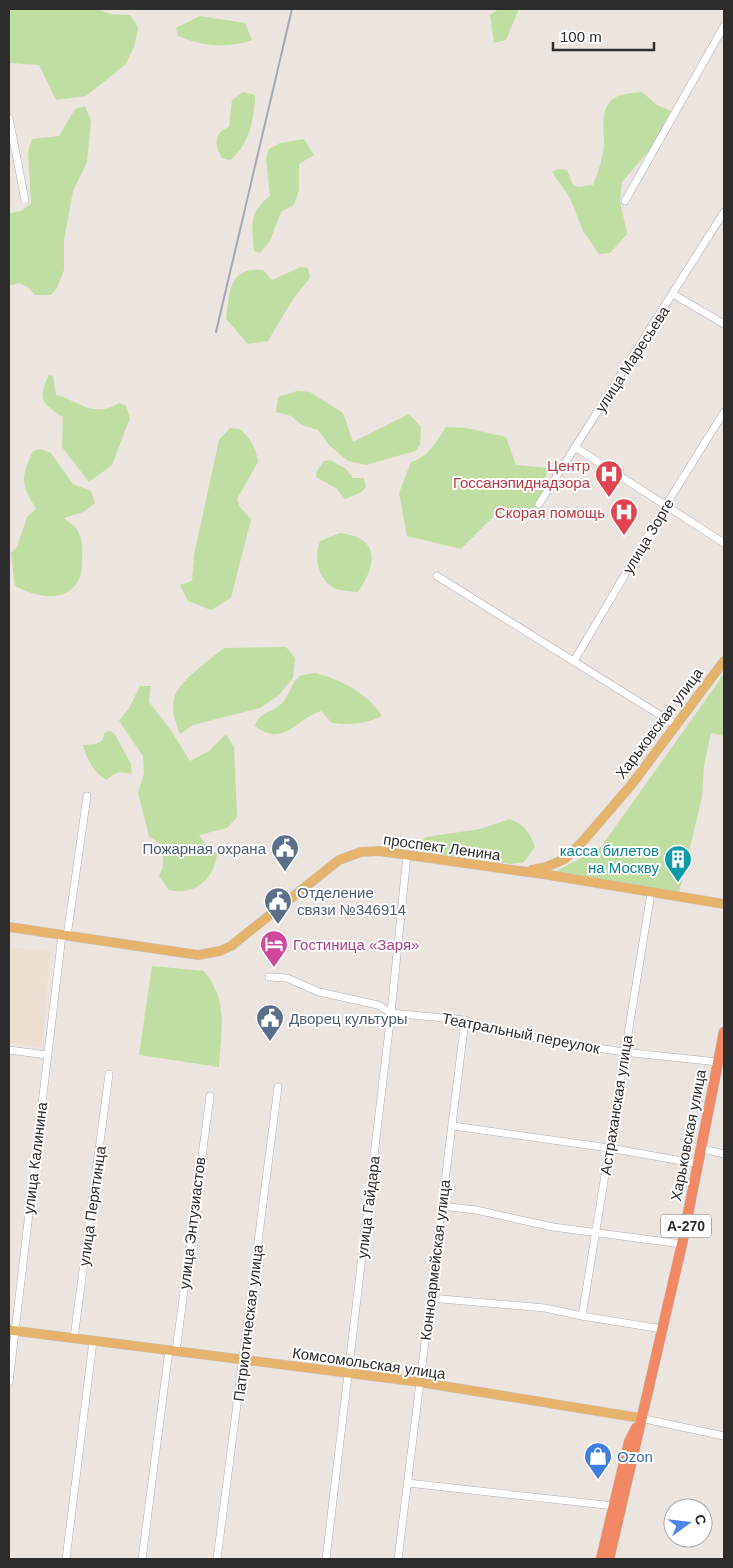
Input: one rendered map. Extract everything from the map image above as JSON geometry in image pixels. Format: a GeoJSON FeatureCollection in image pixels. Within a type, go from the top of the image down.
{"type":"FeatureCollection","features":[{"type":"Feature","properties":{"kind":"highway","name":"Харьковская улица"},"geometry":{"type":"LineString","coordinates":[[609,1559],[640,1418],[682,1244],[724,1032]]}},
{"type":"Feature","properties":{"kind":"highway","name":"Харьковская улица"},"geometry":{"type":"LineString","coordinates":[[602,1559],[629,1442],[640,1418]]}},
{"type":"Feature","properties":{"kind":"main road","name":"Харьковская улица"},"geometry":{"type":"LineString","coordinates":[[524,872],[546,867],[565,859],[584,840],[632,784],[724,660]]}},
{"type":"Feature","properties":{"kind":"main road","name":"проспект Ленина"},"geometry":{"type":"LineString","coordinates":[[9,927],[198,955],[220,951],[251,930],[318,874],[339,860],[361,852],[379,851],[724,904]]}},
{"type":"Feature","properties":{"kind":"main road","name":"Комсомольская улица"},"geometry":{"type":"LineString","coordinates":[[12,1330],[420,1382],[640,1418]]}},
{"type":"Feature","properties":{"kind":"street"},"geometry":{"type":"LineString","coordinates":[[625,201],[724,26]]}},
{"type":"Feature","properties":{"kind":"street"},"geometry":{"type":"LineString","coordinates":[[9,118],[25,200]]}},
{"type":"Feature","properties":{"kind":"street","name":"улица Маресьева"},"geometry":{"type":"LineString","coordinates":[[539,504],[674,294],[724,212]]}},
{"type":"Feature","properties":{"kind":"street"},"geometry":{"type":"LineString","coordinates":[[674,294],[724,324]]}},
{"type":"Feature","properties":{"kind":"street","name":"улица Зорге"},"geometry":{"type":"LineString","coordinates":[[574,661],[666,505],[724,412]]}},
{"type":"Feature","properties":{"kind":"street"},"geometry":{"type":"LineString","coordinates":[[575,447],[724,543]]}},
{"type":"Feature","properties":{"kind":"street"},"geometry":{"type":"LineString","coordinates":[[437,576],[676,726]]}},
{"type":"Feature","properties":{"kind":"street","name":"улица Калинина"},"geometry":{"type":"LineString","coordinates":[[9,1382],[12,1330],[47,1055],[87,796]]}},
{"type":"Feature","properties":{"kind":"street","name":"улица Гайдара"},"geometry":{"type":"LineString","coordinates":[[326,1559],[391,1013],[407,855]]}},
{"type":"Feature","properties":{"kind":"street","name":"Астраханская улица"},"geometry":{"type":"LineString","coordinates":[[582,1316],[651,893]]}},
{"type":"Feature","properties":{"kind":"street","name":"Театральный переулок"},"geometry":{"type":"LineString","coordinates":[[270,977],[287,978],[319,992],[378,1005],[391,1013],[465,1020],[512,1034],[624,1052],[718,1062]]}},
{"type":"Feature","properties":{"kind":"street","name":"Конноармейская улица"},"geometry":{"type":"LineString","coordinates":[[398,1559],[465,1020]]}},
{"type":"Feature","properties":{"kind":"street"},"geometry":{"type":"LineString","coordinates":[[9,1050],[47,1055]]}},
{"type":"Feature","properties":{"kind":"street","name":"улица Перятинца"},"geometry":{"type":"LineString","coordinates":[[74,1338],[109,1074]]}},
{"type":"Feature","properties":{"kind":"street","name":"Патриотическая улица"},"geometry":{"type":"LineString","coordinates":[[216,1559],[278,1087]]}},
{"type":"Feature","properties":{"kind":"street","name":"улица Энтузиастов"},"geometry":{"type":"LineString","coordinates":[[142,1559],[210,1096]]}},
{"type":"Feature","properties":{"kind":"street"},"geometry":{"type":"LineString","coordinates":[[453,1126],[609,1148],[698,1164]]}},
{"type":"Feature","properties":{"kind":"street"},"geometry":{"type":"LineString","coordinates":[[702,1149],[724,1154]]}},
{"type":"Feature","properties":{"kind":"street"},"geometry":{"type":"LineString","coordinates":[[441,1206],[476,1210],[544,1226],[595,1231],[682,1244]]}},
{"type":"Feature","properties":{"kind":"street"},"geometry":{"type":"LineString","coordinates":[[430,1298],[545,1308],[662,1329]]}},
{"type":"Feature","properties":{"kind":"street"},"geometry":{"type":"LineString","coordinates":[[66,1559],[94,1340]]}},
{"type":"Feature","properties":{"kind":"street","name":"Комсомольская улица"},"geometry":{"type":"LineString","coordinates":[[640,1418],[724,1436]]}},
{"type":"Feature","properties":{"kind":"street"},"geometry":{"type":"LineString","coordinates":[[408,1483],[614,1506]]}},
{"type":"Feature","properties":{"kind":"shaded area"},"geometry":{"type":"Polygon","coordinates":[[[9,947],[51,952],[41,1047],[9,1043],[9,947]]]}},
{"type":"Feature","properties":{"kind":"green space"},"geometry":{"type":"Polygon","coordinates":[[[9,9],[96,9],[111,14],[130,15],[138,27],[135,44],[126,64],[86,96],[56,100],[39,65],[9,63],[9,9]]]}},
{"type":"Feature","properties":{"kind":"green space"},"geometry":{"type":"Polygon","coordinates":[[[499,9],[519,9],[506,40],[494,43],[490,15],[499,9]]]}},
{"type":"Feature","properties":{"kind":"green space"},"geometry":{"type":"Polygon","coordinates":[[[200,16],[245,23],[252,40],[233,45],[215,45],[196,42],[178,36],[176,28],[200,16]]]}},
{"type":"Feature","properties":{"kind":"green space"},"geometry":{"type":"Polygon","coordinates":[[[243,92],[255,95],[250,130],[237,154],[230,160],[222,158],[217,144],[218,136],[220,132],[229,127],[232,100],[243,92]]]}},
{"type":"Feature","properties":{"kind":"green space"},"geometry":{"type":"Polygon","coordinates":[[[642,92],[657,105],[671,111],[652,147],[622,182],[620,201],[627,234],[610,253],[599,254],[583,231],[570,198],[552,172],[558,169],[567,170],[573,185],[578,187],[593,185],[603,152],[604,120],[610,101],[629,93],[642,92]]]}},
{"type":"Feature","properties":{"kind":"green space"},"geometry":{"type":"Polygon","coordinates":[[[85,106],[91,121],[87,162],[73,191],[64,240],[64,270],[57,288],[51,295],[35,295],[28,287],[18,283],[9,286],[9,213],[21,211],[31,203],[28,151],[32,139],[59,136],[75,109],[85,106]]]}},
{"type":"Feature","properties":{"kind":"green space"},"geometry":{"type":"Polygon","coordinates":[[[304,139],[314,155],[299,164],[299,190],[294,205],[281,212],[270,241],[260,253],[254,251],[253,220],[258,208],[270,196],[266,158],[269,149],[280,143],[304,139]]]}},
{"type":"Feature","properties":{"kind":"green space"},"geometry":{"type":"Polygon","coordinates":[[[301,267],[308,268],[310,278],[293,299],[268,341],[248,344],[226,319],[230,291],[237,277],[252,270],[263,270],[272,280],[301,267]]]}},
{"type":"Feature","properties":{"kind":"green space"},"geometry":{"type":"Polygon","coordinates":[[[49,375],[53,376],[56,395],[94,409],[110,407],[119,403],[126,406],[130,418],[112,465],[89,482],[62,447],[63,417],[50,408],[44,400],[43,390],[49,375]]]}},
{"type":"Feature","properties":{"kind":"green space"},"geometry":{"type":"Polygon","coordinates":[[[297,391],[310,392],[343,413],[353,442],[409,414],[421,427],[420,445],[415,451],[366,465],[348,461],[329,445],[318,430],[302,425],[291,416],[276,412],[278,397],[297,391]]]}},
{"type":"Feature","properties":{"kind":"green space"},"geometry":{"type":"Polygon","coordinates":[[[446,427],[466,428],[506,437],[516,465],[548,468],[539,504],[522,519],[497,513],[461,549],[407,536],[399,493],[411,462],[423,457],[427,453],[446,427]]]}},
{"type":"Feature","properties":{"kind":"green space"},"geometry":{"type":"Polygon","coordinates":[[[230,428],[240,429],[247,436],[256,452],[258,462],[237,499],[240,507],[251,519],[231,598],[211,610],[188,601],[180,585],[192,581],[194,555],[219,440],[230,428]]]}},
{"type":"Feature","properties":{"kind":"green space"},"geometry":{"type":"Polygon","coordinates":[[[41,449],[51,453],[73,484],[91,491],[95,503],[83,512],[64,518],[75,527],[80,535],[82,543],[81,573],[75,586],[68,592],[51,596],[32,593],[15,586],[11,553],[17,547],[27,517],[36,509],[27,493],[24,475],[33,451],[41,449]]]}},
{"type":"Feature","properties":{"kind":"green space"},"geometry":{"type":"Polygon","coordinates":[[[330,460],[346,469],[353,478],[364,478],[366,486],[362,492],[345,499],[336,488],[316,477],[317,471],[324,461],[330,460]]]}},
{"type":"Feature","properties":{"kind":"green space"},"geometry":{"type":"Polygon","coordinates":[[[340,533],[363,541],[369,547],[372,554],[369,572],[358,592],[334,588],[324,579],[318,567],[317,554],[320,541],[340,533]]]}},
{"type":"Feature","properties":{"kind":"green space"},"geometry":{"type":"Polygon","coordinates":[[[286,647],[295,658],[293,678],[279,695],[260,708],[193,725],[180,734],[173,703],[176,692],[203,664],[224,648],[286,647]]]}},
{"type":"Feature","properties":{"kind":"green space"},"geometry":{"type":"Polygon","coordinates":[[[315,673],[335,679],[353,688],[369,701],[382,716],[364,722],[339,724],[332,723],[321,711],[282,733],[265,732],[255,726],[260,717],[283,702],[300,676],[315,673]]]}},
{"type":"Feature","properties":{"kind":"green space"},"geometry":{"type":"Polygon","coordinates":[[[724,674],[724,736],[711,733],[704,765],[702,797],[678,897],[549,875],[601,847],[724,674]]]}},
{"type":"Feature","properties":{"kind":"green space"},"geometry":{"type":"Polygon","coordinates":[[[140,686],[151,686],[149,702],[170,729],[190,761],[209,751],[226,734],[234,747],[237,817],[227,828],[199,835],[205,844],[217,854],[212,871],[202,884],[195,888],[178,891],[169,890],[159,876],[163,867],[163,846],[149,836],[138,793],[144,773],[143,756],[119,721],[129,708],[140,686]]]}},
{"type":"Feature","properties":{"kind":"green space"},"geometry":{"type":"Polygon","coordinates":[[[109,731],[114,733],[131,764],[132,774],[118,772],[107,780],[98,774],[92,766],[83,745],[96,744],[103,740],[104,733],[109,731]]]}},
{"type":"Feature","properties":{"kind":"green space"},"geometry":{"type":"Polygon","coordinates":[[[510,819],[520,824],[526,830],[535,847],[524,862],[511,864],[421,852],[416,846],[426,837],[480,829],[510,819]]]}},
{"type":"Feature","properties":{"kind":"green space"},"geometry":{"type":"Polygon","coordinates":[[[152,966],[204,971],[212,982],[222,1016],[219,1067],[139,1055],[152,966]]]}},
{"type":"Feature","properties":{"kind":"railway"},"geometry":{"type":"LineString","coordinates":[[216,332],[292,9]]}},
{"type":"Feature","properties":{"kind":"place","name":"Центр Госсанэпиднадзора"},"geometry":{"type":"Point","coordinates":[609,498]}},
{"type":"Feature","properties":{"kind":"place","name":"Скорая помощь"},"geometry":{"type":"Point","coordinates":[624,536]}},
{"type":"Feature","properties":{"kind":"place","name":"Пожарная охрана"},"geometry":{"type":"Point","coordinates":[285,872]}},
{"type":"Feature","properties":{"kind":"place","name":"касса билетов на Москву"},"geometry":{"type":"Point","coordinates":[678,883]}},
{"type":"Feature","properties":{"kind":"place","name":"Отделение связи №346914"},"geometry":{"type":"Point","coordinates":[278,925]}},
{"type":"Feature","properties":{"kind":"place","name":"Гостиница «Заря»"},"geometry":{"type":"Point","coordinates":[274,968]}},
{"type":"Feature","properties":{"kind":"place","name":"Дворец культуры"},"geometry":{"type":"Point","coordinates":[270,1042]}},
{"type":"Feature","properties":{"kind":"place","name":"Ozon"},"geometry":{"type":"Point","coordinates":[598,1480]}}]}
